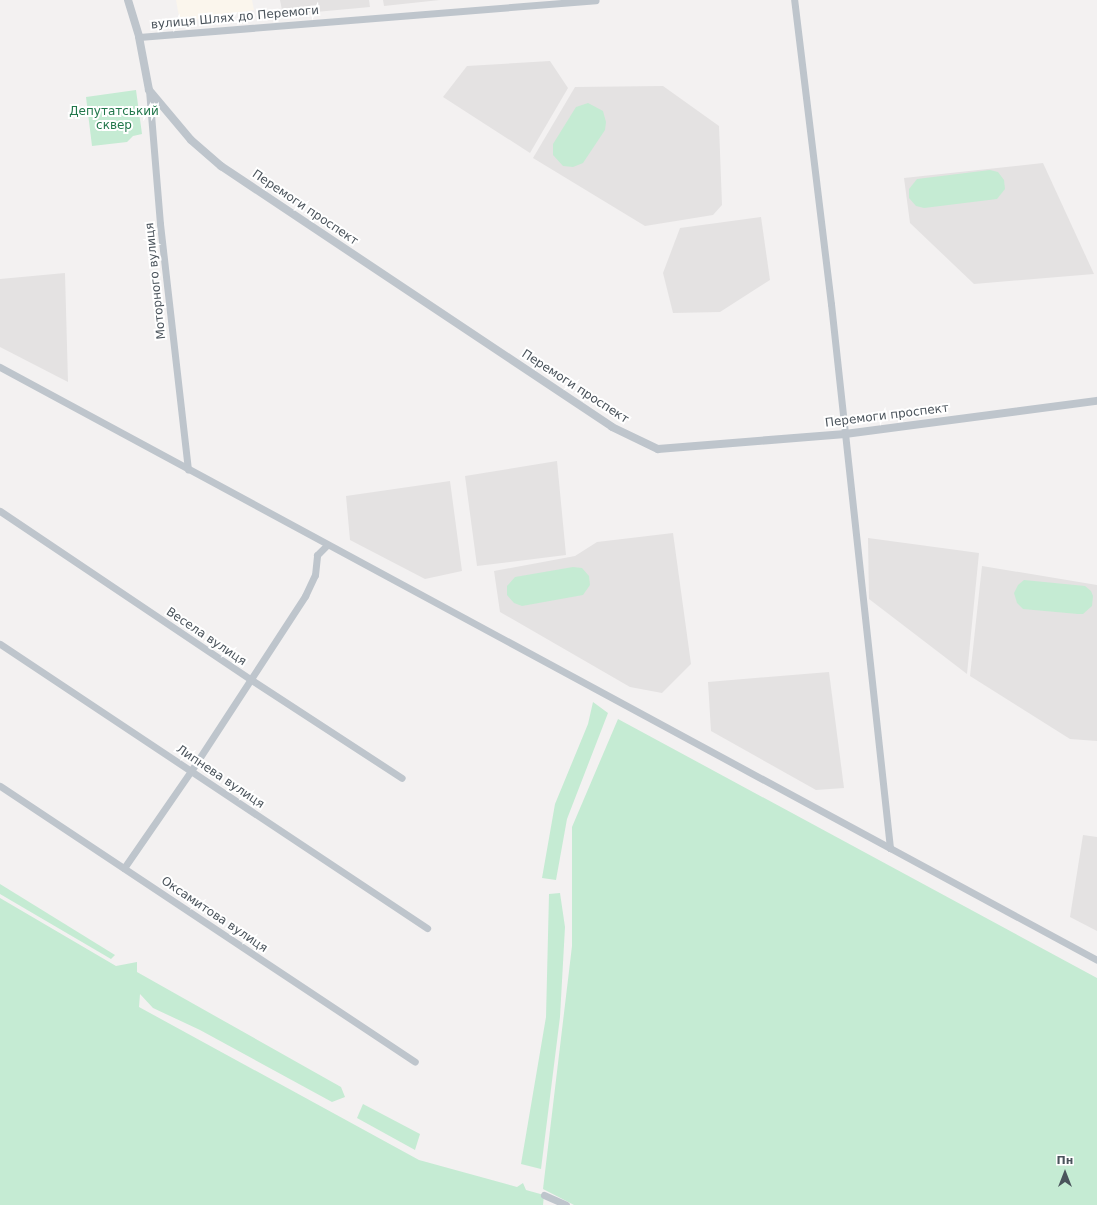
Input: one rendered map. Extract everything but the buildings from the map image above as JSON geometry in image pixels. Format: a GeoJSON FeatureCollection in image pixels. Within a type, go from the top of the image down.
{"type":"FeatureCollection","features":[{"type":"Feature","properties":{"kind":"street"},"geometry":{"type":"LineString","coordinates":[[128,0],[140,37],[149,90]]}},
{"type":"Feature","properties":{"kind":"street","name":"вулиця Шлях до Перемоги"},"geometry":{"type":"LineString","coordinates":[[140,37],[596,0]]}},
{"type":"Feature","properties":{"kind":"street"},"geometry":{"type":"LineString","coordinates":[[794,0],[845,434],[890,848]]}},
{"type":"Feature","properties":{"kind":"street","name":"Перемоги проспект"},"geometry":{"type":"LineString","coordinates":[[149,90],[191,140],[221,166],[612,427],[658,449],[845,434],[1097,400]]}},
{"type":"Feature","properties":{"kind":"street","name":"Моторного вулиця"},"geometry":{"type":"LineString","coordinates":[[149,90],[161,230],[188,469]]}},
{"type":"Feature","properties":{"kind":"street"},"geometry":{"type":"LineString","coordinates":[[0,367],[1097,960]]}},
{"type":"Feature","properties":{"kind":"street","name":"Весела вулиця"},"geometry":{"type":"LineString","coordinates":[[0,511],[250,679],[402,778]]}},
{"type":"Feature","properties":{"kind":"street"},"geometry":{"type":"LineString","coordinates":[[124,868],[190,771],[305,596],[315,575],[317,555],[327,545]]}},
{"type":"Feature","properties":{"kind":"street","name":"Липнева вулиця"},"geometry":{"type":"LineString","coordinates":[[0,644],[427,928]]}},
{"type":"Feature","properties":{"kind":"street","name":"Оксамитова вулиця"},"geometry":{"type":"LineString","coordinates":[[0,786],[415,1062]]}},
{"type":"Feature","properties":{"kind":"street"},"geometry":{"type":"LineString","coordinates":[[544,1194],[566,1205]]}},
{"type":"Feature","properties":{"kind":"shaded area"},"geometry":{"type":"Polygon","coordinates":[[[176,0],[252,0],[254,10],[180,22],[176,0]]]}},
{"type":"Feature","properties":{"kind":"shaded area"},"geometry":{"type":"Polygon","coordinates":[[[280,0],[369,0],[370,7],[283,15],[280,0]]]}},
{"type":"Feature","properties":{"kind":"shaded area"},"geometry":{"type":"Polygon","coordinates":[[[383,0],[440,0],[384,6],[383,0]]]}},
{"type":"Feature","properties":{"kind":"shaded area"},"geometry":{"type":"Polygon","coordinates":[[[550,61],[568,88],[530,153],[443,97],[467,66],[550,61]]]}},
{"type":"Feature","properties":{"kind":"shaded area"},"geometry":{"type":"Polygon","coordinates":[[[663,86],[719,126],[722,205],[713,215],[645,226],[533,158],[575,87],[663,86]]]}},
{"type":"Feature","properties":{"kind":"shaded area"},"geometry":{"type":"Polygon","coordinates":[[[1043,163],[1094,274],[974,284],[910,223],[904,178],[1043,163]]]}},
{"type":"Feature","properties":{"kind":"shaded area"},"geometry":{"type":"Polygon","coordinates":[[[761,217],[770,280],[720,312],[673,313],[663,273],[680,228],[761,217]]]}},
{"type":"Feature","properties":{"kind":"shaded area"},"geometry":{"type":"Polygon","coordinates":[[[65,273],[68,382],[0,347],[0,279],[65,273]]]}},
{"type":"Feature","properties":{"kind":"shaded area"},"geometry":{"type":"Polygon","coordinates":[[[557,461],[566,555],[477,566],[465,476],[557,461]]]}},
{"type":"Feature","properties":{"kind":"shaded area"},"geometry":{"type":"Polygon","coordinates":[[[450,481],[462,571],[425,579],[350,540],[346,496],[450,481]]]}},
{"type":"Feature","properties":{"kind":"shaded area"},"geometry":{"type":"Polygon","coordinates":[[[673,533],[691,664],[662,693],[630,687],[500,612],[494,571],[575,556],[597,542],[673,533]]]}},
{"type":"Feature","properties":{"kind":"shaded area"},"geometry":{"type":"Polygon","coordinates":[[[868,538],[979,553],[967,674],[869,599],[868,538]]]}},
{"type":"Feature","properties":{"kind":"shaded area"},"geometry":{"type":"Polygon","coordinates":[[[982,566],[1097,585],[1097,741],[1070,739],[970,676],[982,566]]]}},
{"type":"Feature","properties":{"kind":"shaded area"},"geometry":{"type":"Polygon","coordinates":[[[829,672],[844,788],[816,790],[711,731],[708,682],[829,672]]]}},
{"type":"Feature","properties":{"kind":"shaded area"},"geometry":{"type":"Polygon","coordinates":[[[1083,835],[1097,837],[1097,931],[1070,917],[1083,835]]]}},
{"type":"Feature","properties":{"kind":"green space","name":"Депутатський сквер"},"geometry":{"type":"Polygon","coordinates":[[[136,90],[142,134],[133,136],[127,142],[92,146],[86,97],[136,90]]]}},
{"type":"Feature","properties":{"kind":"green space"},"geometry":{"type":"Polygon","coordinates":[[[588,103],[603,111],[606,122],[605,130],[583,163],[573,167],[563,166],[553,155],[553,144],[576,107],[588,103]]]}},
{"type":"Feature","properties":{"kind":"green space"},"geometry":{"type":"Polygon","coordinates":[[[990,170],[998,172],[1004,180],[1005,189],[997,199],[924,208],[916,206],[909,198],[909,189],[917,179],[990,170]]]}},
{"type":"Feature","properties":{"kind":"green space"},"geometry":{"type":"Polygon","coordinates":[[[573,567],[582,568],[589,576],[590,585],[583,595],[522,606],[514,603],[507,595],[507,586],[515,577],[573,567]]]}},
{"type":"Feature","properties":{"kind":"green space"},"geometry":{"type":"Polygon","coordinates":[[[1024,580],[1085,586],[1091,591],[1093,596],[1092,606],[1083,614],[1023,609],[1017,603],[1014,593],[1018,585],[1024,580]]]}},
{"type":"Feature","properties":{"kind":"green space"},"geometry":{"type":"Polygon","coordinates":[[[593,702],[608,713],[567,819],[556,880],[542,878],[555,804],[588,724],[593,702]]]}},
{"type":"Feature","properties":{"kind":"green space"},"geometry":{"type":"Polygon","coordinates":[[[618,719],[1097,978],[1097,1205],[574,1205],[543,1189],[572,946],[572,827],[618,719]]]}},
{"type":"Feature","properties":{"kind":"green space"},"geometry":{"type":"Polygon","coordinates":[[[0,884],[115,955],[111,959],[0,894],[0,884]]]}},
{"type":"Feature","properties":{"kind":"green space"},"geometry":{"type":"Polygon","coordinates":[[[560,893],[565,927],[560,1017],[541,1169],[521,1164],[546,1017],[549,894],[560,893]]]}},
{"type":"Feature","properties":{"kind":"green space"},"geometry":{"type":"Polygon","coordinates":[[[0,898],[116,966],[137,962],[137,972],[341,1087],[345,1097],[332,1102],[200,1030],[153,1008],[140,994],[139,1007],[419,1160],[517,1187],[523,1183],[526,1190],[544,1195],[543,1205],[0,1205],[0,898]]]}},
{"type":"Feature","properties":{"kind":"green space"},"geometry":{"type":"Polygon","coordinates":[[[363,1104],[420,1134],[415,1150],[357,1118],[363,1104]]]}}]}
